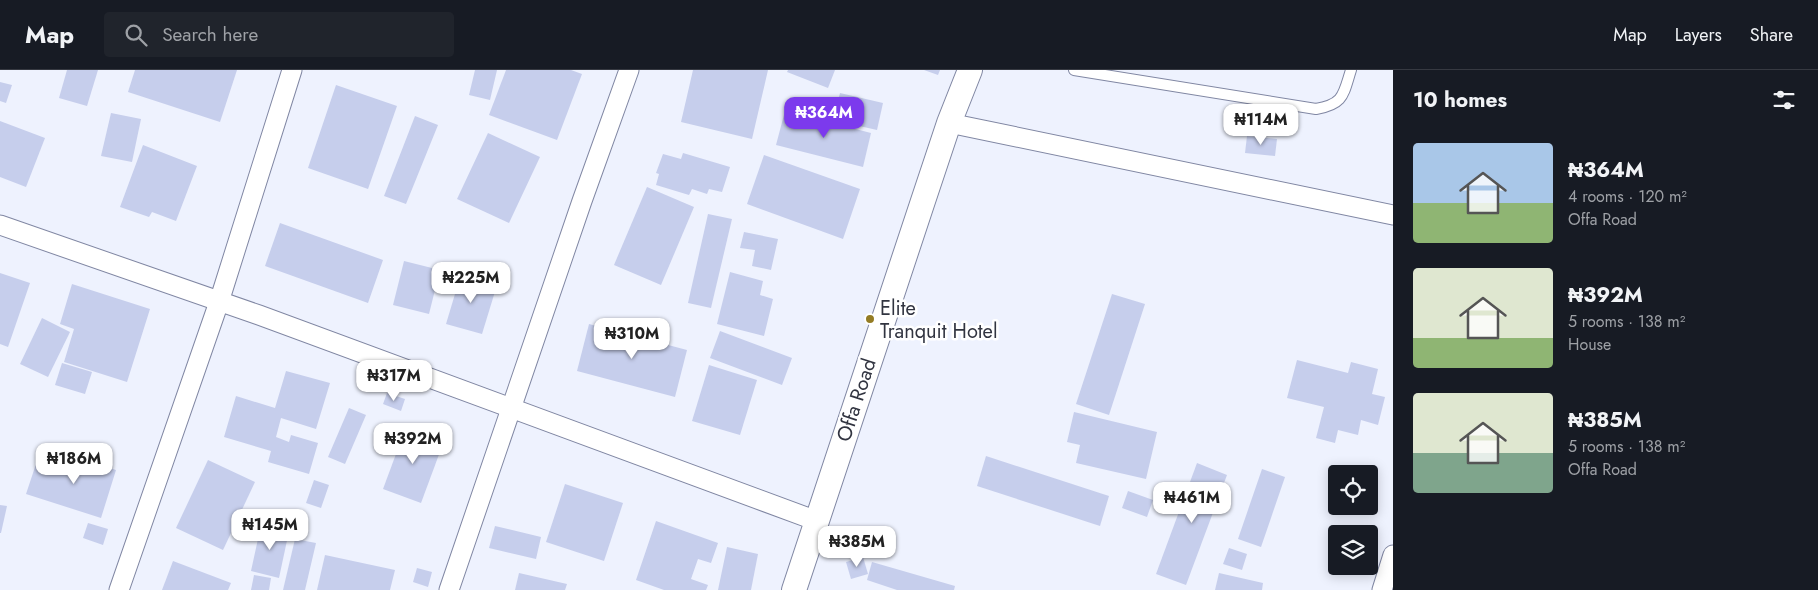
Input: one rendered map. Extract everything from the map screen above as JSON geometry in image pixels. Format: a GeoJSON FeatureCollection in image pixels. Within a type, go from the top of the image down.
{"type":"FeatureCollection","features":[{"type":"Feature","properties":{"kind":"street"},"geometry":{"type":"LineString","coordinates":[[120,590],[219,302],[292,70]]}},
{"type":"Feature","properties":{"kind":"street"},"geometry":{"type":"LineString","coordinates":[[449,590],[629,70]]}},
{"type":"Feature","properties":{"kind":"street","name":"Offa Road"},"geometry":{"type":"LineString","coordinates":[[794,590],[949,123],[970,70]]}},
{"type":"Feature","properties":{"kind":"street"},"geometry":{"type":"LineString","coordinates":[[949,123],[1393,215]]}},
{"type":"Feature","properties":{"kind":"street"},"geometry":{"type":"LineString","coordinates":[[0,225],[219,302],[817,521]]}},
{"type":"Feature","properties":{"kind":"street"},"geometry":{"type":"LineString","coordinates":[[1382,590],[1393,555]]}},
{"type":"Feature","properties":{"kind":"lane"},"geometry":{"type":"LineString","coordinates":[[1074,70],[1316,109],[1330,106],[1342,98],[1352,70]]}},
{"type":"Feature","properties":{"kind":"building"},"geometry":{"type":"Polygon","coordinates":[[[67,70],[98,70],[87,106],[59,98],[67,70]]]}},
{"type":"Feature","properties":{"kind":"building"},"geometry":{"type":"Polygon","coordinates":[[[135,70],[237,70],[220,122],[128,92],[135,70]]]}},
{"type":"Feature","properties":{"kind":"building"},"geometry":{"type":"Polygon","coordinates":[[[475,70],[497,70],[490,100],[469,95],[475,70]]]}},
{"type":"Feature","properties":{"kind":"building"},"geometry":{"type":"Polygon","coordinates":[[[506,70],[571,70],[582,74],[557,140],[489,115],[506,70]]]}},
{"type":"Feature","properties":{"kind":"building"},"geometry":{"type":"Polygon","coordinates":[[[693,70],[768,70],[752,139],[681,122],[693,70]]]}},
{"type":"Feature","properties":{"kind":"building"},"geometry":{"type":"Polygon","coordinates":[[[788,70],[835,70],[828,88],[787,72],[788,70]]]}},
{"type":"Feature","properties":{"kind":"building"},"geometry":{"type":"Polygon","coordinates":[[[924,70],[940,70],[938,75],[924,70]]]}},
{"type":"Feature","properties":{"kind":"building"},"geometry":{"type":"Polygon","coordinates":[[[0,82],[12,85],[6,103],[0,101],[0,82]]]}},
{"type":"Feature","properties":{"kind":"building"},"geometry":{"type":"Polygon","coordinates":[[[336,85],[397,106],[368,189],[308,168],[336,85]]]}},
{"type":"Feature","properties":{"kind":"building"},"geometry":{"type":"Polygon","coordinates":[[[840,93],[883,103],[877,130],[833,120],[840,93]]]}},
{"type":"Feature","properties":{"kind":"building"},"geometry":{"type":"Polygon","coordinates":[[[785,111],[871,133],[863,167],[776,145],[785,111]]]}},
{"type":"Feature","properties":{"kind":"building"},"geometry":{"type":"Polygon","coordinates":[[[111,113],[141,119],[132,162],[101,156],[111,113]]]}},
{"type":"Feature","properties":{"kind":"building"},"geometry":{"type":"Polygon","coordinates":[[[415,116],[438,125],[406,204],[384,196],[415,116]]]}},
{"type":"Feature","properties":{"kind":"building"},"geometry":{"type":"Polygon","coordinates":[[[0,121],[45,138],[26,187],[0,177],[0,121]]]}},
{"type":"Feature","properties":{"kind":"building"},"geometry":{"type":"Polygon","coordinates":[[[488,133],[540,157],[509,223],[457,199],[488,133]]]}},
{"type":"Feature","properties":{"kind":"building"},"geometry":{"type":"Polygon","coordinates":[[[1247,136],[1277,139],[1275,156],[1245,153],[1247,136]]]}},
{"type":"Feature","properties":{"kind":"building"},"geometry":{"type":"Polygon","coordinates":[[[143,145],[197,166],[176,221],[152,212],[149,217],[120,207],[143,145]]]}},
{"type":"Feature","properties":{"kind":"building"},"geometry":{"type":"Polygon","coordinates":[[[683,153],[730,167],[722,192],[709,189],[707,194],[692,189],[689,195],[656,185],[659,174],[656,173],[663,154],[681,159],[683,153]]]}},
{"type":"Feature","properties":{"kind":"building"},"geometry":{"type":"Polygon","coordinates":[[[764,155],[860,189],[843,239],[747,204],[764,155]]]}},
{"type":"Feature","properties":{"kind":"building"},"geometry":{"type":"Polygon","coordinates":[[[647,187],[694,207],[661,285],[614,265],[647,187]]]}},
{"type":"Feature","properties":{"kind":"building"},"geometry":{"type":"Polygon","coordinates":[[[708,214],[732,219],[711,308],[688,303],[708,214]]]}},
{"type":"Feature","properties":{"kind":"building"},"geometry":{"type":"Polygon","coordinates":[[[280,223],[383,260],[368,303],[265,266],[280,223]]]}},
{"type":"Feature","properties":{"kind":"building"},"geometry":{"type":"Polygon","coordinates":[[[744,232],[778,239],[771,270],[752,266],[755,250],[740,248],[744,232]]]}},
{"type":"Feature","properties":{"kind":"building"},"geometry":{"type":"Polygon","coordinates":[[[404,261],[440,270],[429,314],[393,305],[404,261]]]}},
{"type":"Feature","properties":{"kind":"building"},"geometry":{"type":"Polygon","coordinates":[[[730,272],[763,281],[760,295],[773,299],[764,336],[717,324],[730,272]]]}},
{"type":"Feature","properties":{"kind":"building"},"geometry":{"type":"Polygon","coordinates":[[[0,273],[30,283],[8,347],[0,344],[0,273]]]}},
{"type":"Feature","properties":{"kind":"building"},"geometry":{"type":"Polygon","coordinates":[[[461,274],[497,285],[482,334],[446,324],[461,274]]]}},
{"type":"Feature","properties":{"kind":"building"},"geometry":{"type":"Polygon","coordinates":[[[72,284],[150,309],[127,382],[64,362],[74,329],[60,324],[72,284]]]}},
{"type":"Feature","properties":{"kind":"building"},"geometry":{"type":"Polygon","coordinates":[[[1112,294],[1145,304],[1109,415],[1076,404],[1112,294]]]}},
{"type":"Feature","properties":{"kind":"building"},"geometry":{"type":"Polygon","coordinates":[[[42,318],[70,332],[48,377],[20,364],[42,318]]]}},
{"type":"Feature","properties":{"kind":"building"},"geometry":{"type":"Polygon","coordinates":[[[589,324],[687,350],[675,397],[577,371],[589,324]]]}},
{"type":"Feature","properties":{"kind":"building"},"geometry":{"type":"Polygon","coordinates":[[[720,331],[792,358],[782,385],[710,358],[720,331]]]}},
{"type":"Feature","properties":{"kind":"building"},"geometry":{"type":"Polygon","coordinates":[[[1297,360],[1348,373],[1351,362],[1378,369],[1372,394],[1385,397],[1378,425],[1361,420],[1358,435],[1338,430],[1335,443],[1316,438],[1324,407],[1287,398],[1297,360]]]}},
{"type":"Feature","properties":{"kind":"building"},"geometry":{"type":"Polygon","coordinates":[[[62,363],[92,372],[85,394],[55,385],[62,363]]]}},
{"type":"Feature","properties":{"kind":"building"},"geometry":{"type":"Polygon","coordinates":[[[709,365],[757,380],[740,435],[692,421],[709,365]]]}},
{"type":"Feature","properties":{"kind":"building"},"geometry":{"type":"Polygon","coordinates":[[[286,371],[330,383],[316,429],[281,418],[276,437],[289,442],[291,435],[318,443],[309,474],[268,462],[271,451],[224,437],[236,396],[275,408],[286,371]]]}},
{"type":"Feature","properties":{"kind":"building"},"geometry":{"type":"Polygon","coordinates":[[[387,393],[405,399],[401,411],[383,404],[387,393]]]}},
{"type":"Feature","properties":{"kind":"building"},"geometry":{"type":"Polygon","coordinates":[[[349,408],[366,415],[345,464],[328,457],[349,408]]]}},
{"type":"Feature","properties":{"kind":"building"},"geometry":{"type":"Polygon","coordinates":[[[1074,412],[1157,432],[1146,479],[1076,463],[1080,445],[1067,442],[1074,412]]]}},
{"type":"Feature","properties":{"kind":"building"},"geometry":{"type":"Polygon","coordinates":[[[406,427],[444,441],[421,503],[383,489],[406,427]]]}},
{"type":"Feature","properties":{"kind":"building"},"geometry":{"type":"Polygon","coordinates":[[[72,456],[116,470],[101,518],[26,494],[37,461],[67,470],[72,456]]]}},
{"type":"Feature","properties":{"kind":"building"},"geometry":{"type":"Polygon","coordinates":[[[986,456],[1109,496],[1100,526],[977,486],[986,456]]]}},
{"type":"Feature","properties":{"kind":"building"},"geometry":{"type":"Polygon","coordinates":[[[208,460],[255,482],[223,550],[176,528],[208,460]]]}},
{"type":"Feature","properties":{"kind":"building"},"geometry":{"type":"Polygon","coordinates":[[[1197,463],[1227,475],[1186,585],[1156,574],[1197,463]]]}},
{"type":"Feature","properties":{"kind":"building"},"geometry":{"type":"Polygon","coordinates":[[[1262,469],[1285,477],[1261,547],[1238,539],[1262,469]]]}},
{"type":"Feature","properties":{"kind":"building"},"geometry":{"type":"Polygon","coordinates":[[[314,480],[329,485],[321,508],[306,503],[314,480]]]}},
{"type":"Feature","properties":{"kind":"building"},"geometry":{"type":"Polygon","coordinates":[[[565,484],[623,503],[604,561],[546,542],[565,484]]]}},
{"type":"Feature","properties":{"kind":"building"},"geometry":{"type":"Polygon","coordinates":[[[1128,491],[1153,500],[1147,517],[1122,508],[1128,491]]]}},
{"type":"Feature","properties":{"kind":"building"},"geometry":{"type":"Polygon","coordinates":[[[0,505],[7,506],[1,533],[0,533],[0,505]]]}},
{"type":"Feature","properties":{"kind":"building"},"geometry":{"type":"Polygon","coordinates":[[[656,521],[718,543],[711,563],[698,559],[691,579],[708,585],[706,590],[664,590],[636,580],[656,521]]]}},
{"type":"Feature","properties":{"kind":"building"},"geometry":{"type":"Polygon","coordinates":[[[88,523],[108,529],[103,545],[83,538],[88,523]]]}},
{"type":"Feature","properties":{"kind":"building"},"geometry":{"type":"Polygon","coordinates":[[[261,525],[289,531],[279,578],[251,571],[261,525]]]}},
{"type":"Feature","properties":{"kind":"building"},"geometry":{"type":"Polygon","coordinates":[[[495,526],[541,537],[536,559],[489,548],[495,526]]]}},
{"type":"Feature","properties":{"kind":"building"},"geometry":{"type":"Polygon","coordinates":[[[295,539],[316,543],[305,590],[283,590],[295,539]]]}},
{"type":"Feature","properties":{"kind":"building"},"geometry":{"type":"Polygon","coordinates":[[[727,547],[758,554],[751,590],[718,590],[727,547]]]}},
{"type":"Feature","properties":{"kind":"building"},"geometry":{"type":"Polygon","coordinates":[[[1229,548],[1247,554],[1242,570],[1223,564],[1229,548]]]}},
{"type":"Feature","properties":{"kind":"building"},"geometry":{"type":"Polygon","coordinates":[[[325,555],[395,570],[390,590],[317,590],[325,555]]]}},
{"type":"Feature","properties":{"kind":"building"},"geometry":{"type":"Polygon","coordinates":[[[863,557],[868,574],[851,579],[846,562],[863,557]]]}},
{"type":"Feature","properties":{"kind":"building"},"geometry":{"type":"Polygon","coordinates":[[[173,561],[231,583],[228,590],[162,590],[173,561]]]}},
{"type":"Feature","properties":{"kind":"building"},"geometry":{"type":"Polygon","coordinates":[[[872,562],[955,586],[954,590],[897,590],[867,580],[872,562]]]}},
{"type":"Feature","properties":{"kind":"building"},"geometry":{"type":"Polygon","coordinates":[[[417,568],[432,572],[428,587],[413,582],[417,568]]]}},
{"type":"Feature","properties":{"kind":"building"},"geometry":{"type":"Polygon","coordinates":[[[519,573],[567,584],[565,590],[515,590],[519,573]]]}},
{"type":"Feature","properties":{"kind":"building"},"geometry":{"type":"Polygon","coordinates":[[[1219,573],[1263,583],[1262,590],[1215,590],[1219,573]]]}},
{"type":"Feature","properties":{"kind":"building"},"geometry":{"type":"Polygon","coordinates":[[[254,575],[271,578],[269,590],[251,590],[254,575]]]}},
{"type":"Feature","properties":{"kind":"place","name":"Elite Tranquit Hotel"},"geometry":{"type":"Point","coordinates":[870,319]}}]}
